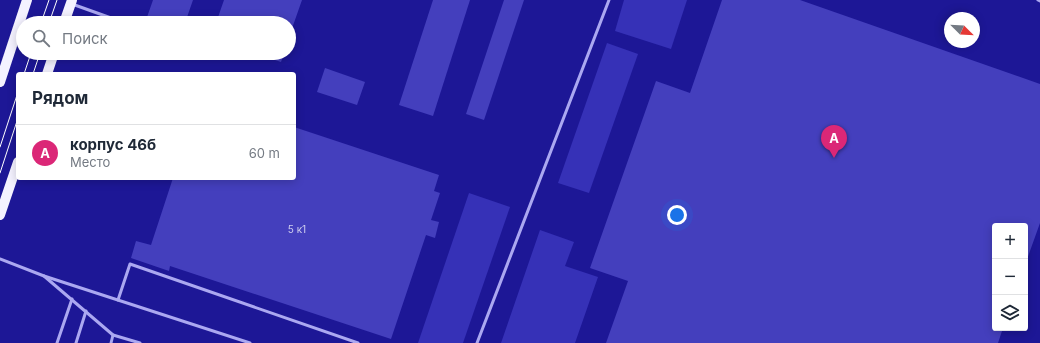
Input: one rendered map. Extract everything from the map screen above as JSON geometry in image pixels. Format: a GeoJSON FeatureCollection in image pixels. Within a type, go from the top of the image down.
{"type":"FeatureCollection","features":[{"type":"Feature","properties":{"kind":"main road"},"geometry":{"type":"LineString","coordinates":[[22,16],[27,0]]}},
{"type":"Feature","properties":{"kind":"main road"},"geometry":{"type":"LineString","coordinates":[[67,16],[72,2]]}},
{"type":"Feature","properties":{"kind":"main road"},"geometry":{"type":"LineString","coordinates":[[0,82],[16,33]]}},
{"type":"Feature","properties":{"kind":"main road"},"geometry":{"type":"LineString","coordinates":[[48,72],[52,60]]}},
{"type":"Feature","properties":{"kind":"main road"},"geometry":{"type":"LineString","coordinates":[[0,215],[16,168]]}},
{"type":"Feature","properties":{"kind":"lane"},"geometry":{"type":"LineString","coordinates":[[478,343],[609,0]]}},
{"type":"Feature","properties":{"kind":"lane"},"geometry":{"type":"LineString","coordinates":[[72,2],[107,16]]}},
{"type":"Feature","properties":{"kind":"lane"},"geometry":{"type":"LineString","coordinates":[[0,259],[44,276],[250,343]]}},
{"type":"Feature","properties":{"kind":"lane"},"geometry":{"type":"LineString","coordinates":[[118,300],[130,264],[358,343]]}},
{"type":"Feature","properties":{"kind":"lane"},"geometry":{"type":"LineString","coordinates":[[44,276],[113,335],[140,343]]}},
{"type":"Feature","properties":{"kind":"lane"},"geometry":{"type":"LineString","coordinates":[[57,343],[72,299]]}},
{"type":"Feature","properties":{"kind":"lane"},"geometry":{"type":"LineString","coordinates":[[76,343],[86,311]]}},
{"type":"Feature","properties":{"kind":"lane"},"geometry":{"type":"LineString","coordinates":[[111,343],[113,335]]}},
{"type":"Feature","properties":{"kind":"shaded area"},"geometry":{"type":"Polygon","coordinates":[[[624,0],[687,0],[671,49],[615,31],[624,0]]]}},
{"type":"Feature","properties":{"kind":"shaded area"},"geometry":{"type":"Polygon","coordinates":[[[607,43],[638,54],[589,193],[558,183],[607,43]]]}},
{"type":"Feature","properties":{"kind":"shaded area"},"geometry":{"type":"Polygon","coordinates":[[[469,193],[510,207],[463,343],[418,343],[469,193]]]}},
{"type":"Feature","properties":{"kind":"shaded area"},"geometry":{"type":"Polygon","coordinates":[[[540,230],[574,242],[565,266],[598,277],[575,343],[501,343],[540,230]]]}},
{"type":"Feature","properties":{"kind":"building"},"geometry":{"type":"Polygon","coordinates":[[[153,0],[193,0],[187,16],[147,16],[153,0]]]}},
{"type":"Feature","properties":{"kind":"building"},"geometry":{"type":"Polygon","coordinates":[[[224,0],[302,0],[296,17],[218,16],[224,0]]]}},
{"type":"Feature","properties":{"kind":"building"},"geometry":{"type":"Polygon","coordinates":[[[433,0],[470,0],[433,116],[399,105],[433,0]]]}},
{"type":"Feature","properties":{"kind":"building"},"geometry":{"type":"Polygon","coordinates":[[[504,0],[524,0],[484,120],[466,114],[504,0]]]}},
{"type":"Feature","properties":{"kind":"building"},"geometry":{"type":"Polygon","coordinates":[[[722,0],[800,0],[1040,84],[1040,223],[1028,257],[1028,223],[992,223],[992,331],[1002,331],[998,343],[606,343],[628,281],[590,268],[656,81],[690,93],[722,0]]]}},
{"type":"Feature","properties":{"kind":"building"},"geometry":{"type":"Polygon","coordinates":[[[325,68],[365,82],[357,105],[317,92],[325,68]]]}},
{"type":"Feature","properties":{"kind":"building"},"geometry":{"type":"Polygon","coordinates":[[[296,128],[439,175],[434,191],[440,193],[431,220],[439,222],[435,238],[426,235],[391,339],[170,266],[169,271],[131,258],[136,241],[151,245],[172,180],[296,180],[296,128]]]}},
{"type":"Feature","properties":{"kind":"tram line"},"geometry":{"type":"LineString","coordinates":[[43,16],[49,0]]}},
{"type":"Feature","properties":{"kind":"tram line"},"geometry":{"type":"LineString","coordinates":[[51,16],[57,0]]}},
{"type":"Feature","properties":{"kind":"tram line"},"geometry":{"type":"LineString","coordinates":[[25,72],[29,60]]}},
{"type":"Feature","properties":{"kind":"tram line"},"geometry":{"type":"LineString","coordinates":[[34,72],[38,60]]}},
{"type":"Feature","properties":{"kind":"tram line"},"geometry":{"type":"LineString","coordinates":[[0,147],[16,98]]}},
{"type":"Feature","properties":{"kind":"tram line"},"geometry":{"type":"LineString","coordinates":[[0,173],[16,124]]}},
{"type":"Feature","properties":{"kind":"place","name":"корпус 46б"},"geometry":{"type":"Point","coordinates":[834,158]}}]}
